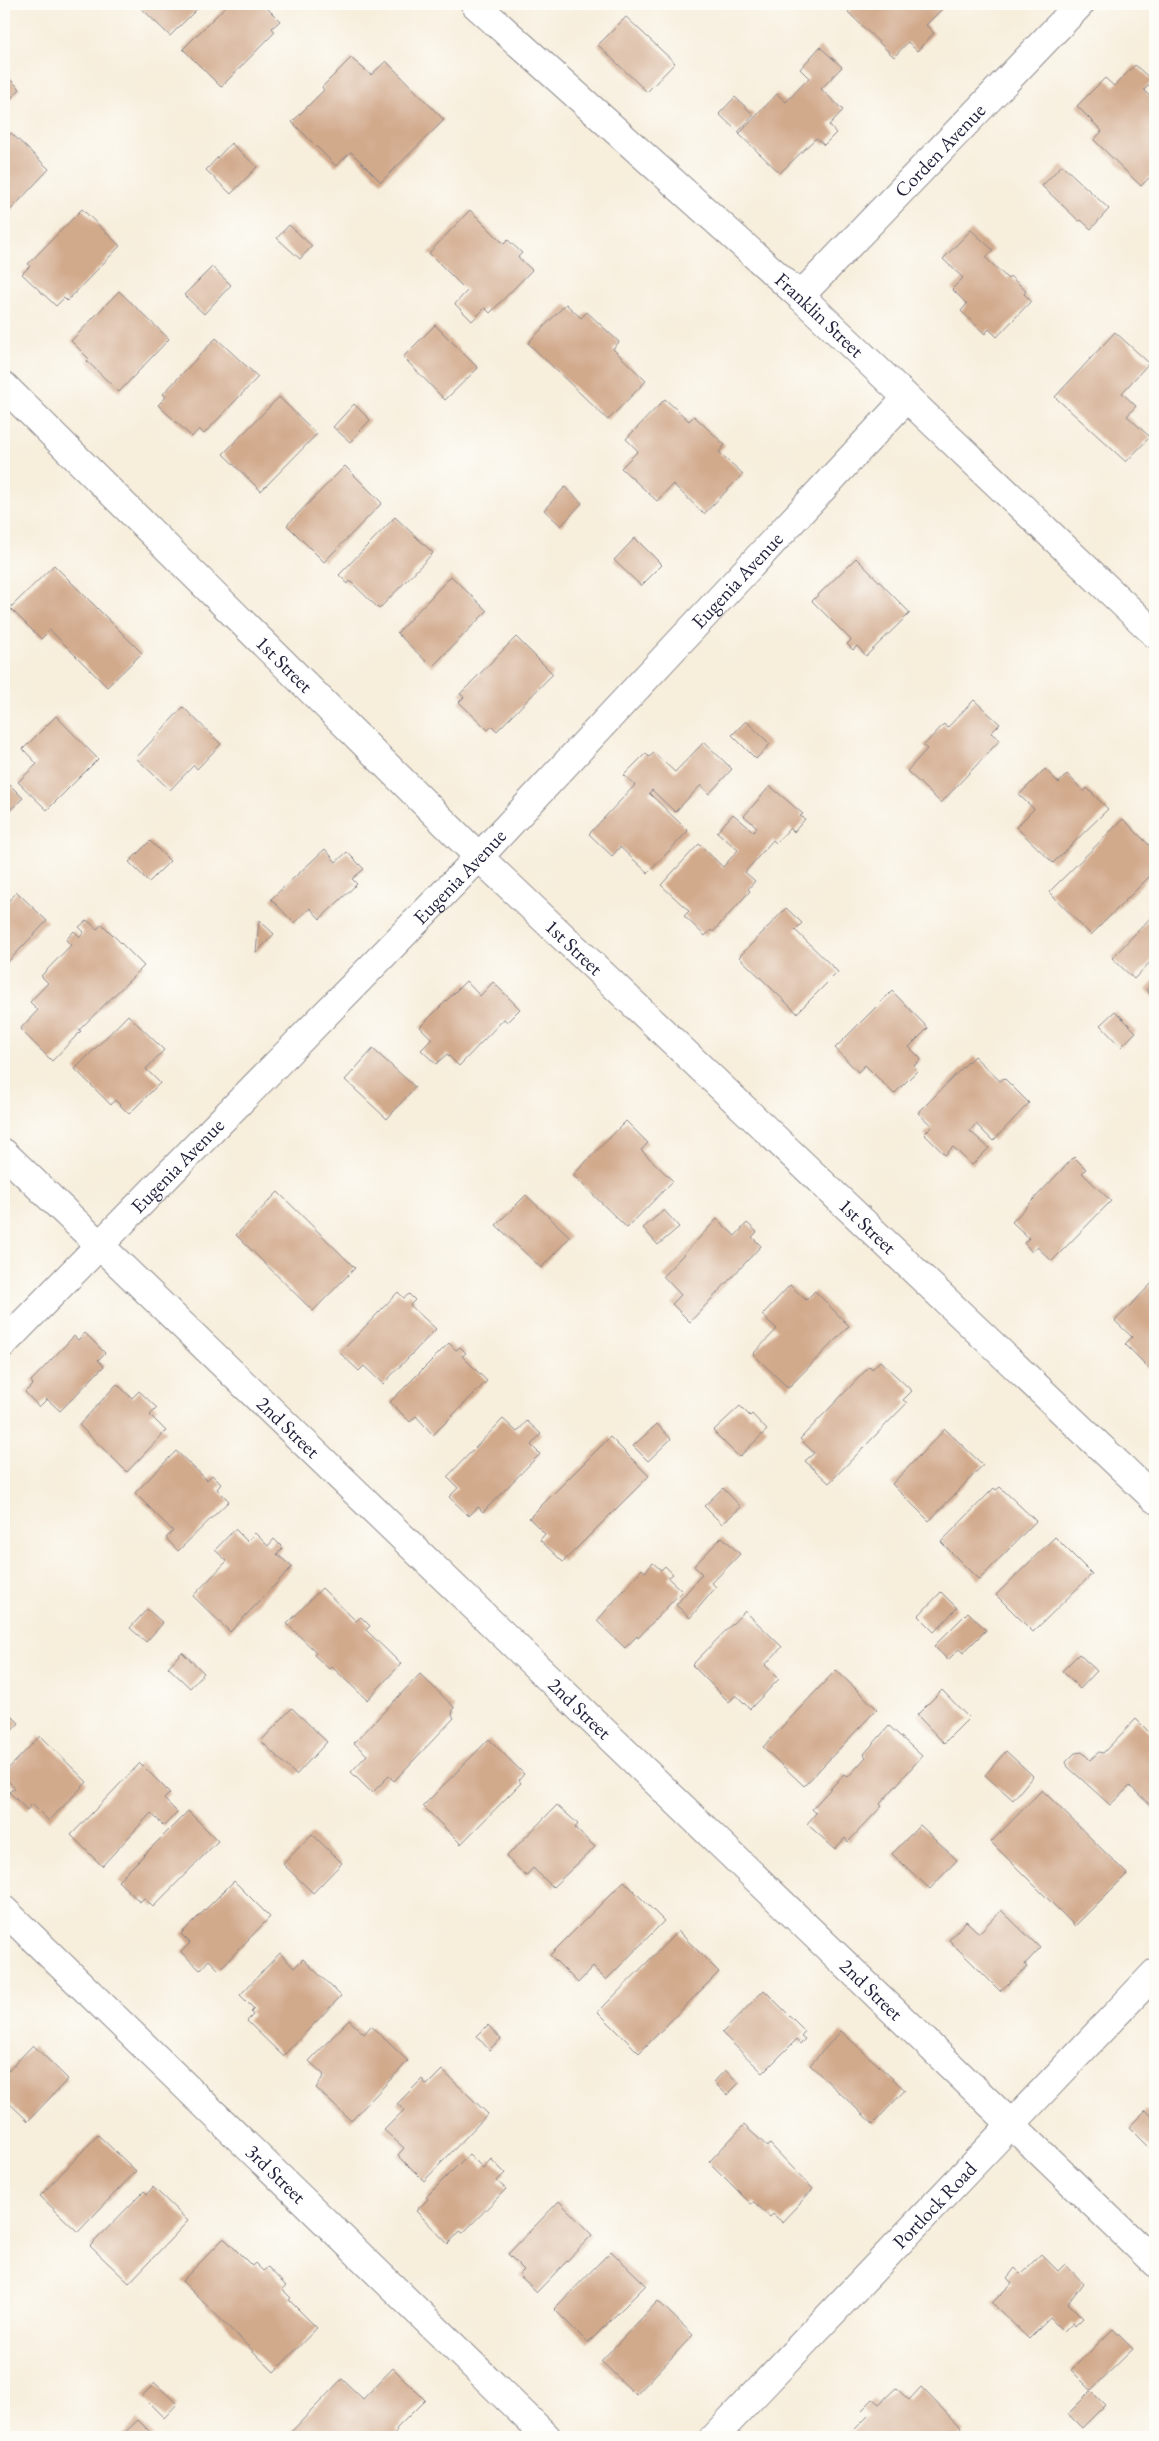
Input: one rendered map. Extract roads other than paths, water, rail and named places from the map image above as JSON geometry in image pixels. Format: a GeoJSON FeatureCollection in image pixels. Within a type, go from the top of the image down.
{"type":"FeatureCollection","features":[{"type":"Feature","properties":{"kind":"street","name":"Franklin Street"},"geometry":{"type":"LineString","coordinates":[[475,4],[800,296],[906,399],[1155,634]]}},
{"type":"Feature","properties":{"kind":"street","name":"Corden Avenue"},"geometry":{"type":"LineString","coordinates":[[800,296],[1080,4]]}},
{"type":"Feature","properties":{"kind":"street","name":"1st Street"},"geometry":{"type":"LineString","coordinates":[[4,386],[479,857],[1155,1500]]}},
{"type":"Feature","properties":{"kind":"street","name":"Eugenia Avenue"},"geometry":{"type":"LineString","coordinates":[[4,1343],[479,857],[906,399]]}},
{"type":"Feature","properties":{"kind":"street","name":"2nd Street"},"geometry":{"type":"LineString","coordinates":[[4,1153],[98,1246],[1155,2263]]}},
{"type":"Feature","properties":{"kind":"street","name":"3rd Street"},"geometry":{"type":"LineString","coordinates":[[4,1910],[547,2437]]}},
{"type":"Feature","properties":{"kind":"street","name":"Portlock Road"},"geometry":{"type":"LineString","coordinates":[[714,2437],[1155,1973]]}}]}
